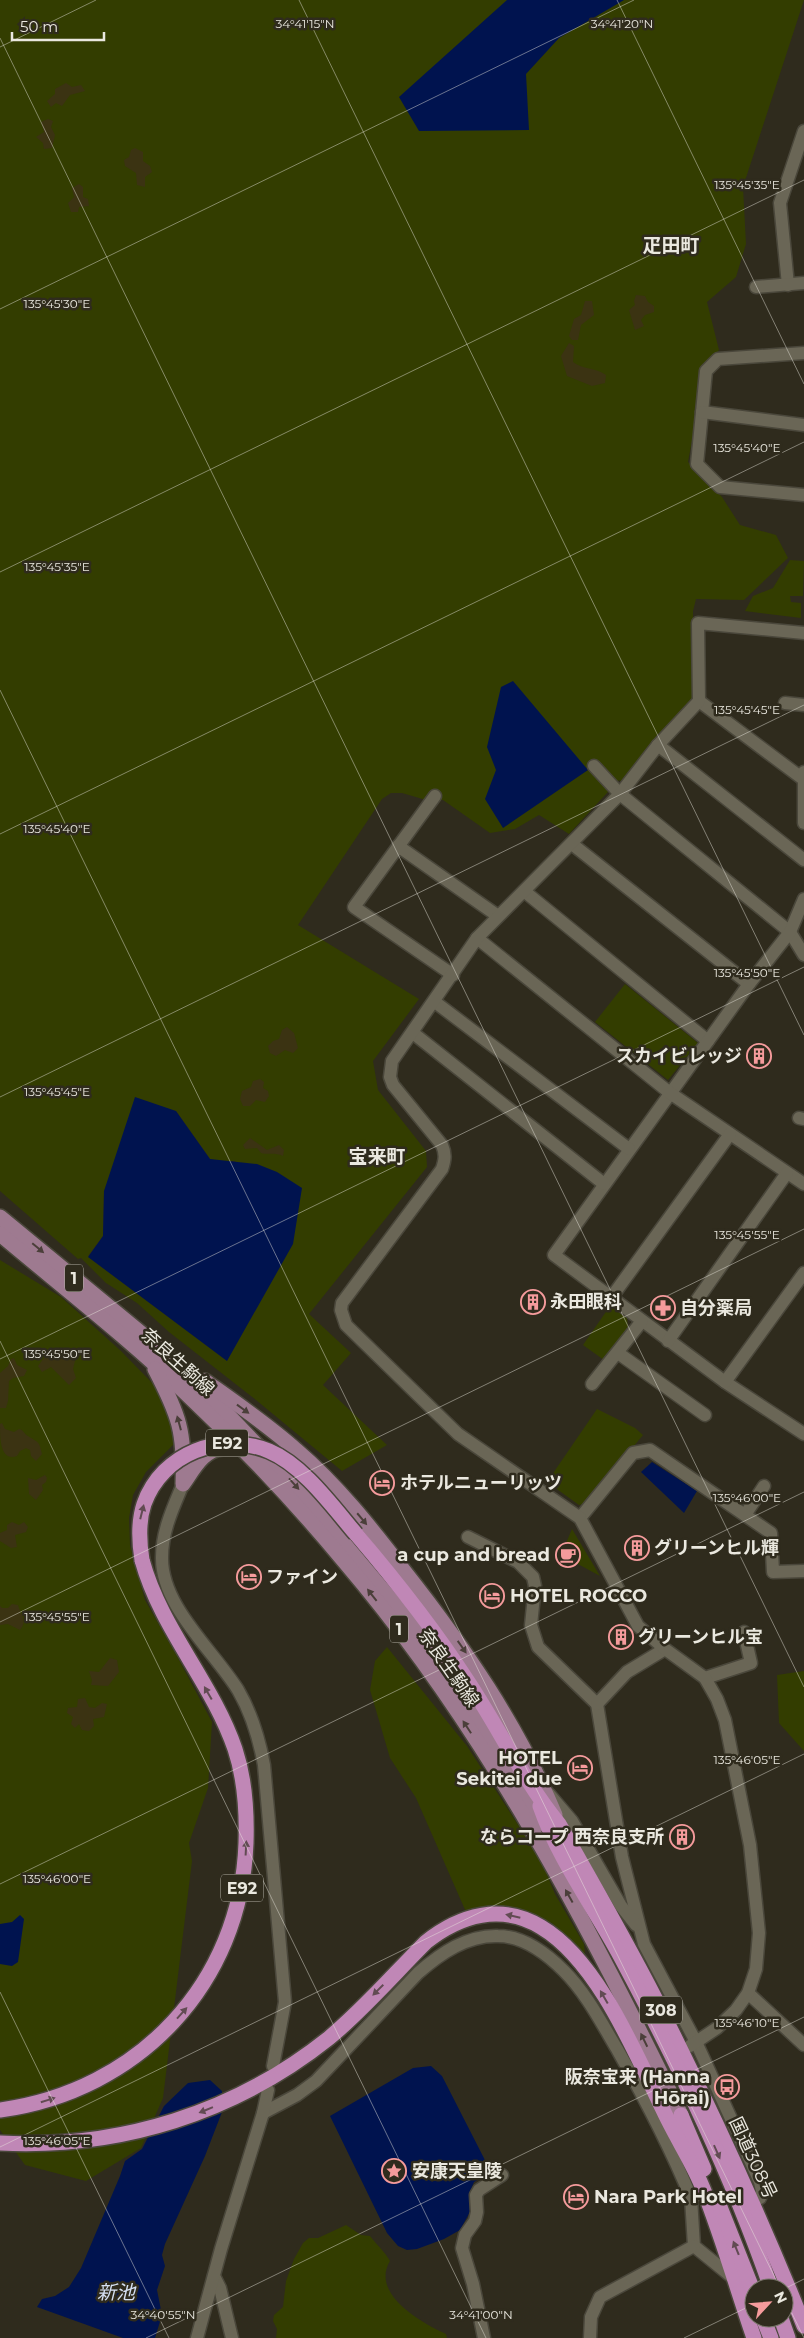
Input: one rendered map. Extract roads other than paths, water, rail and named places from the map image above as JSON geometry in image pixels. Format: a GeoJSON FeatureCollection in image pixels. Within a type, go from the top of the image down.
{"type":"FeatureCollection","features":[{"type":"Feature","properties":{"kind":"highway","name":"E92"},"geometry":{"type":"LineString","coordinates":[[0,2110],[48,2100],[94,2081],[138,2054],[183,2012],[209,1976],[228,1938],[244,1871],[246,1831],[243,1784],[236,1751],[219,1712],[158,1605],[148,1583],[139,1540],[140,1520],[152,1488],[164,1472],[196,1449],[230,1442],[251,1445],[269,1451],[284,1459],[316,1488],[356,1534],[428,1624],[466,1678],[541,1793],[554,1827]]}},
{"type":"Feature","properties":{"kind":"highway","name":"国道308号"},"geometry":{"type":"LineString","coordinates":[[554,1827],[664,2015],[752,2202],[804,2326]]}},
{"type":"Feature","properties":{"kind":"highway","name":"国道308号"},"geometry":{"type":"LineString","coordinates":[[554,1827],[688,2090],[740,2206],[767,2278]]}},
{"type":"Feature","properties":{"kind":"highway"},"geometry":{"type":"LineString","coordinates":[[0,2143],[58,2143],[115,2136],[188,2118],[250,2090],[290,2066],[330,2036],[426,1942],[442,1930],[460,1920],[480,1914],[512,1916],[534,1923],[556,1936],[570,1949],[586,1968],[629,2042],[698,2190],[754,2338]]}},
{"type":"Feature","properties":{"kind":"highway"},"geometry":{"type":"LineString","coordinates":[[681,2115],[698,2190]]}},
{"type":"Feature","properties":{"kind":"highway"},"geometry":{"type":"LineString","coordinates":[[681,2115],[748,2278]]}},
{"type":"Feature","properties":{"kind":"main road","name":"奈良生駒線"},"geometry":{"type":"LineString","coordinates":[[0,1217],[148,1339],[205,1391],[285,1475],[376,1581],[424,1643],[554,1827]]}},
{"type":"Feature","properties":{"kind":"main road","name":"奈良生駒線"},"geometry":{"type":"LineString","coordinates":[[0,1234],[149,1359],[188,1395],[255,1463],[345,1562],[401,1633],[454,1707],[501,1779],[547,1857],[638,2027],[681,2115]]}},
{"type":"Feature","properties":{"kind":"main road","name":"奈良生駒線"},"geometry":{"type":"LineString","coordinates":[[148,1339],[296,1449],[352,1507],[389,1551],[471,1659],[496,1699],[541,1793]]}},
{"type":"Feature","properties":{"kind":"main road"},"geometry":{"type":"LineString","coordinates":[[149,1359],[171,1400],[180,1424],[183,1448],[183,1484]]}},
{"type":"Feature","properties":{"kind":"main road"},"geometry":{"type":"LineString","coordinates":[[183,1484],[208,1452],[219,1448],[235,1450],[255,1463]]}},
{"type":"Feature","properties":{"kind":"street"},"geometry":{"type":"LineString","coordinates":[[788,285],[780,203],[804,134]]}},
{"type":"Feature","properties":{"kind":"street"},"geometry":{"type":"LineString","coordinates":[[756,288],[804,283]]}},
{"type":"Feature","properties":{"kind":"street"},"geometry":{"type":"LineString","coordinates":[[804,354],[718,359],[706,371],[697,464],[720,487],[804,495]]}},
{"type":"Feature","properties":{"kind":"street"},"geometry":{"type":"LineString","coordinates":[[702,412],[804,425]]}},
{"type":"Feature","properties":{"kind":"street"},"geometry":{"type":"LineString","coordinates":[[693,2044],[717,2028],[736,2010],[748,1993],[756,1969],[759,1933],[750,1845],[725,1720],[717,1699],[705,1678],[665,1649],[638,1626],[580,1518],[458,1434],[346,1325],[343,1318],[342,1303],[442,1169],[445,1161],[442,1144],[394,1085],[390,1077],[392,1061],[435,1002],[477,938],[620,794],[658,745],[699,701],[698,623],[804,633]]}},
{"type":"Feature","properties":{"kind":"street"},"geometry":{"type":"LineString","coordinates":[[699,701],[803,775],[804,823]]}},
{"type":"Feature","properties":{"kind":"street"},"geometry":{"type":"LineString","coordinates":[[785,703],[804,704]]}},
{"type":"Feature","properties":{"kind":"street"},"geometry":{"type":"LineString","coordinates":[[658,745],[804,860]]}},
{"type":"Feature","properties":{"kind":"street"},"geometry":{"type":"LineString","coordinates":[[594,766],[620,794],[790,932],[804,955]]}},
{"type":"Feature","properties":{"kind":"street"},"geometry":{"type":"LineString","coordinates":[[435,796],[354,907],[453,975]]}},
{"type":"Feature","properties":{"kind":"street"},"geometry":{"type":"LineString","coordinates":[[572,844],[749,984]]}},
{"type":"Feature","properties":{"kind":"street"},"geometry":{"type":"LineString","coordinates":[[398,846],[498,916]]}},
{"type":"Feature","properties":{"kind":"street"},"geometry":{"type":"LineString","coordinates":[[524,891],[708,1042]]}},
{"type":"Feature","properties":{"kind":"street"},"geometry":{"type":"LineString","coordinates":[[804,899],[790,932],[749,984],[554,1255],[725,1382],[804,1434]]}},
{"type":"Feature","properties":{"kind":"street"},"geometry":{"type":"LineString","coordinates":[[477,938],[670,1093],[804,1184]]}},
{"type":"Feature","properties":{"kind":"street"},"geometry":{"type":"LineString","coordinates":[[435,1002],[629,1149]]}},
{"type":"Feature","properties":{"kind":"street"},"geometry":{"type":"LineString","coordinates":[[413,1033],[604,1184]]}},
{"type":"Feature","properties":{"kind":"street"},"geometry":{"type":"LineString","coordinates":[[610,1298],[730,1134]]}},
{"type":"Feature","properties":{"kind":"street"},"geometry":{"type":"LineString","coordinates":[[668,1340],[787,1173]]}},
{"type":"Feature","properties":{"kind":"street"},"geometry":{"type":"LineString","coordinates":[[725,1382],[804,1273]]}},
{"type":"Feature","properties":{"kind":"street"},"geometry":{"type":"LineString","coordinates":[[592,1384],[642,1321]]}},
{"type":"Feature","properties":{"kind":"street"},"geometry":{"type":"LineString","coordinates":[[618,1353],[705,1415]]}},
{"type":"Feature","properties":{"kind":"street"},"geometry":{"type":"LineString","coordinates":[[580,1518],[633,1453],[650,1450],[771,1533],[773,1572],[804,1570]]}},
{"type":"Feature","properties":{"kind":"street"},"geometry":{"type":"LineString","coordinates":[[183,1484],[171,1511],[163,1538],[164,1578],[182,1614],[237,1688],[250,1712],[259,1739],[264,1765],[284,1986],[282,2024],[273,2066]]}},
{"type":"Feature","properties":{"kind":"street"},"geometry":{"type":"LineString","coordinates":[[745,1516],[764,1486]]}},
{"type":"Feature","properties":{"kind":"street"},"geometry":{"type":"LineString","coordinates":[[468,1537],[518,1562],[533,1578],[535,1586],[531,1625],[538,1647],[598,1704],[622,1857],[640,1928],[651,1961],[760,2182],[762,2191],[760,2198],[752,2202]]}},
{"type":"Feature","properties":{"kind":"street"},"geometry":{"type":"LineString","coordinates":[[705,1678],[750,1663],[744,1632]]}},
{"type":"Feature","properties":{"kind":"street"},"geometry":{"type":"LineString","coordinates":[[598,1704],[627,1672],[665,1649]]}},
{"type":"Feature","properties":{"kind":"street"},"geometry":{"type":"LineString","coordinates":[[541,1793],[572,1821],[621,1906],[640,1928]]}},
{"type":"Feature","properties":{"kind":"street"},"geometry":{"type":"LineString","coordinates":[[263,2114],[297,2095],[316,2081],[418,1973],[436,1957],[456,1945],[477,1938],[500,1936],[524,1942],[551,1959],[582,1993],[637,2076],[661,2131],[698,2190],[694,2246]]}},
{"type":"Feature","properties":{"kind":"street"},"geometry":{"type":"LineString","coordinates":[[748,1993],[804,2045]]}},
{"type":"Feature","properties":{"kind":"street"},"geometry":{"type":"LineString","coordinates":[[197,2338],[263,2114],[268,2090]]}},
{"type":"Feature","properties":{"kind":"street"},"geometry":{"type":"LineString","coordinates":[[484,2338],[473,2284],[462,2248],[465,2235],[475,2220],[477,2212],[476,2195],[479,2190],[502,2175]]}},
{"type":"Feature","properties":{"kind":"street"},"geometry":{"type":"LineString","coordinates":[[694,2246],[732,2277]]}},
{"type":"Feature","properties":{"kind":"street"},"geometry":{"type":"LineString","coordinates":[[590,2338],[591,2317],[600,2297],[694,2246]]}},
{"type":"Feature","properties":{"kind":"street"},"geometry":{"type":"LineString","coordinates":[[214,2276],[220,2288],[232,2338]]}},
{"type":"Feature","properties":{"kind":"water"},"geometry":{"type":"Polygon","coordinates":[[[507,0],[624,0],[559,38],[526,74],[529,130],[419,131],[399,97],[507,0]]]}},
{"type":"Feature","properties":{"kind":"water"},"geometry":{"type":"Polygon","coordinates":[[[513,681],[588,770],[503,828],[485,799],[496,770],[487,747],[501,687],[513,681]]]}},
{"type":"Feature","properties":{"kind":"water"},"geometry":{"type":"Polygon","coordinates":[[[135,1097],[176,1111],[210,1159],[257,1164],[277,1172],[302,1188],[293,1244],[227,1361],[88,1257],[103,1236],[104,1191],[135,1097]]]}},
{"type":"Feature","properties":{"kind":"water"},"geometry":{"type":"Polygon","coordinates":[[[652,1462],[697,1491],[684,1513],[641,1472],[652,1462]]]}},
{"type":"Feature","properties":{"kind":"water"},"geometry":{"type":"Polygon","coordinates":[[[20,1915],[24,1919],[18,1962],[12,1966],[0,1964],[0,1924],[12,1922],[20,1915]]]}},
{"type":"Feature","properties":{"kind":"water"},"geometry":{"type":"Polygon","coordinates":[[[431,2066],[442,2076],[489,2168],[487,2175],[474,2182],[469,2194],[472,2204],[470,2212],[460,2230],[444,2239],[417,2249],[407,2250],[398,2246],[387,2233],[330,2116],[413,2068],[431,2066]]]}},
{"type":"Feature","properties":{"kind":"water","name":"新池"},"geometry":{"type":"Polygon","coordinates":[[[210,2080],[222,2091],[222,2112],[205,2156],[165,2244],[162,2255],[165,2266],[157,2290],[162,2315],[155,2338],[123,2338],[37,2307],[42,2299],[55,2296],[69,2287],[81,2268],[125,2161],[142,2149],[164,2106],[188,2083],[210,2080]]]}},
{"type":"Feature","properties":{"kind":"place","name":"スカイビレッジ"},"geometry":{"type":"Point","coordinates":[759,1056]}},
{"type":"Feature","properties":{"kind":"place","name":"永田眼科"},"geometry":{"type":"Point","coordinates":[533,1302]}},
{"type":"Feature","properties":{"kind":"place","name":"自分薬局"},"geometry":{"type":"Point","coordinates":[663,1308]}},
{"type":"Feature","properties":{"kind":"place","name":"ホテルニューリッツ"},"geometry":{"type":"Point","coordinates":[382,1483]}},
{"type":"Feature","properties":{"kind":"place","name":"グリーンヒル輝"},"geometry":{"type":"Point","coordinates":[637,1548]}},
{"type":"Feature","properties":{"kind":"place","name":"a cup and bread"},"geometry":{"type":"Point","coordinates":[568,1555]}},
{"type":"Feature","properties":{"kind":"place","name":"ファイン"},"geometry":{"type":"Point","coordinates":[249,1577]}},
{"type":"Feature","properties":{"kind":"place","name":"HOTEL ROCCO"},"geometry":{"type":"Point","coordinates":[492,1596]}},
{"type":"Feature","properties":{"kind":"place","name":"グリーンヒル宝"},"geometry":{"type":"Point","coordinates":[621,1637]}},
{"type":"Feature","properties":{"kind":"place","name":"HOTEL Sekitei due"},"geometry":{"type":"Point","coordinates":[580,1768]}},
{"type":"Feature","properties":{"kind":"place","name":"ならコープ 西奈良支所"},"geometry":{"type":"Point","coordinates":[682,1837]}},
{"type":"Feature","properties":{"kind":"place","name":"阪奈宝来 (Hanna Hōrai)"},"geometry":{"type":"Point","coordinates":[727,2087]}},
{"type":"Feature","properties":{"kind":"place","name":"安康天皇陵"},"geometry":{"type":"Point","coordinates":[394,2171]}},
{"type":"Feature","properties":{"kind":"place","name":"Nara Park Hotel"},"geometry":{"type":"Point","coordinates":[576,2197]}},
{"type":"Feature","properties":{"kind":"district","name":"疋田町"},"geometry":{"type":"Point","coordinates":[671,245]}},
{"type":"Feature","properties":{"kind":"district","name":"宝来町"},"geometry":{"type":"Point","coordinates":[377,1156]}}]}
